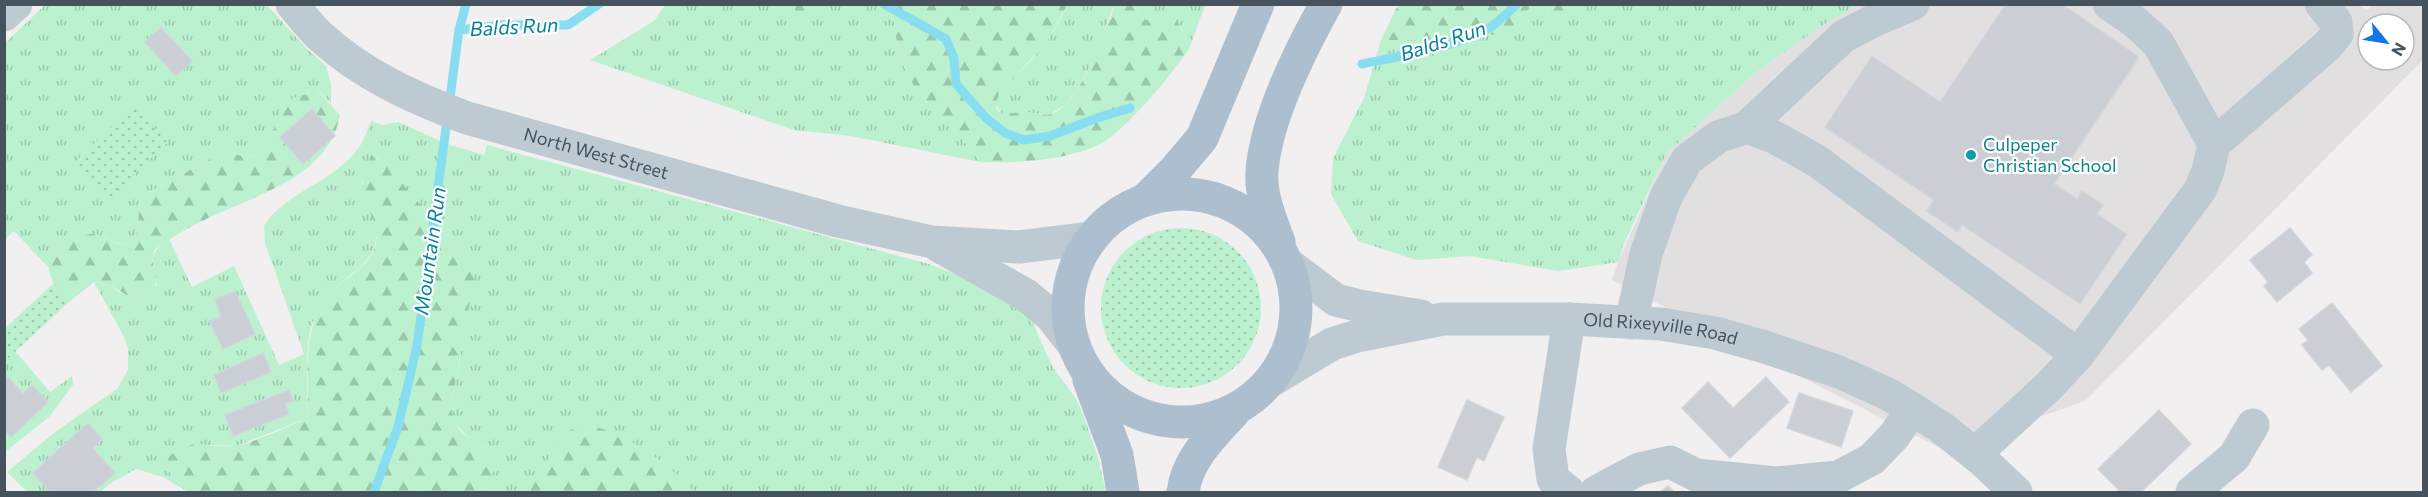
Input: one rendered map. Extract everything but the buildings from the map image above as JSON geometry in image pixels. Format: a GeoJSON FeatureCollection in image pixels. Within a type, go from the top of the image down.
{"type":"FeatureCollection","features":[{"type":"Feature","properties":{"kind":"main road"},"geometry":{"type":"LineString","coordinates":[[1145,200],[1202,138],[1258,4]]}},
{"type":"Feature","properties":{"kind":"main road"},"geometry":{"type":"LineString","coordinates":[[1183,492],[1201,448],[1236,409],[1272,380],[1285,359],[1293,336],[1295,288],[1265,198],[1262,173],[1285,87],[1326,4]]}},
{"type":"Feature","properties":{"kind":"main road"},"geometry":{"type":"LineString","coordinates":[[1123,492],[1117,455],[1109,428],[1079,357],[1068,307],[1074,271],[1092,238],[1107,222],[1145,200],[1176,194],[1208,196],[1238,208],[1263,227],[1285,258]]}},
{"type":"Feature","properties":{"kind":"main road"},"geometry":{"type":"LineString","coordinates":[[1079,357],[1108,396],[1136,414],[1170,423],[1204,421],[1236,409]]}},
{"type":"Feature","properties":{"kind":"street"},"geometry":{"type":"LineString","coordinates":[[4,15],[16,4]]}},
{"type":"Feature","properties":{"kind":"street","name":"North West Street"},"geometry":{"type":"LineString","coordinates":[[292,4],[319,35],[368,73],[417,98],[493,125],[838,221],[932,242],[1019,247],[1092,238]]}},
{"type":"Feature","properties":{"kind":"street"},"geometry":{"type":"LineString","coordinates":[[1631,323],[1646,254],[1666,197],[1687,160],[1718,137],[1746,127],[1844,36],[1913,4]]}},
{"type":"Feature","properties":{"kind":"street"},"geometry":{"type":"LineString","coordinates":[[2109,4],[2135,22],[2158,43],[2214,144]]}},
{"type":"Feature","properties":{"kind":"street"},"geometry":{"type":"LineString","coordinates":[[1975,454],[2049,386],[2078,355],[2200,190],[2208,171],[2214,144],[2337,34],[2336,22],[2321,4]]}},
{"type":"Feature","properties":{"kind":"street"},"geometry":{"type":"LineString","coordinates":[[1746,127],[1776,138],[1817,161],[2078,355]]}},
{"type":"Feature","properties":{"kind":"street","name":"North West Street"},"geometry":{"type":"LineString","coordinates":[[932,242],[1026,295],[1051,316],[1079,357]]}},
{"type":"Feature","properties":{"kind":"street"},"geometry":{"type":"LineString","coordinates":[[1285,258],[1336,300],[1443,319]]}},
{"type":"Feature","properties":{"kind":"street","name":"Old Rixeyville Road"},"geometry":{"type":"LineString","coordinates":[[1272,380],[1332,344],[1358,336],[1443,319],[1569,319],[1661,324],[1715,333],[1765,347],[1839,372],[1890,395],[1942,428],[1975,454],[2016,492]]}},
{"type":"Feature","properties":{"kind":"street"},"geometry":{"type":"LineString","coordinates":[[1569,319],[1549,449],[1553,479],[1569,492]]}},
{"type":"Feature","properties":{"kind":"street"},"geometry":{"type":"LineString","coordinates":[[1596,492],[1639,470],[1670,462],[1696,476],[1776,483],[1838,477],[1872,459],[1894,436],[1913,410]]}},
{"type":"Feature","properties":{"kind":"street"},"geometry":{"type":"LineString","coordinates":[[2192,492],[2234,458],[2253,424]]}},
{"type":"Feature","properties":{"kind":"shaded area"},"geometry":{"type":"Polygon","coordinates":[[[2358,4],[2366,10],[2374,5],[2423,5],[2423,60],[2416,67],[2416,12],[2356,12],[2356,72],[2411,72],[2085,401],[1944,450],[1612,280],[1666,154],[1755,73],[1824,24],[1858,5],[2358,4]]]}},
{"type":"Feature","properties":{"kind":"green space"},"geometry":{"type":"Polygon","coordinates":[[[809,4],[804,17],[789,5],[809,4]]]}},
{"type":"Feature","properties":{"kind":"green space"},"geometry":{"type":"Polygon","coordinates":[[[1136,4],[1205,5],[1189,49],[1181,26],[1169,14],[1146,20],[1137,14],[1136,4]]]}},
{"type":"Feature","properties":{"kind":"green space"},"geometry":{"type":"Polygon","coordinates":[[[1398,4],[1531,5],[1515,31],[1493,35],[1476,29],[1429,40],[1381,40],[1398,4]]]}},
{"type":"Feature","properties":{"kind":"green space"},"geometry":{"type":"Polygon","coordinates":[[[1550,4],[1586,5],[1559,29],[1546,21],[1550,4]]]}},
{"type":"Feature","properties":{"kind":"green space"},"geometry":{"type":"Polygon","coordinates":[[[45,5],[267,5],[306,48],[326,66],[331,84],[331,103],[316,88],[312,88],[303,96],[291,99],[265,151],[258,155],[245,156],[221,153],[146,194],[140,208],[138,230],[133,241],[118,243],[104,236],[52,261],[49,268],[14,231],[5,239],[5,43],[45,5]]]}},
{"type":"Feature","properties":{"kind":"green space"},"geometry":{"type":"Polygon","coordinates":[[[665,5],[789,5],[804,16],[809,5],[892,5],[898,46],[913,84],[980,162],[851,136],[794,130],[590,60],[654,21],[665,5]]]}},
{"type":"Feature","properties":{"kind":"green space"},"geometry":{"type":"Polygon","coordinates":[[[892,5],[1067,5],[1047,42],[999,94],[997,108],[1003,113],[1025,112],[1049,115],[1065,105],[1085,77],[1114,5],[1136,5],[1137,14],[1146,20],[1169,14],[1180,25],[1189,49],[1134,116],[1098,145],[1056,158],[980,162],[913,84],[898,46],[892,5]]]}},
{"type":"Feature","properties":{"kind":"green space"},"geometry":{"type":"Polygon","coordinates":[[[1067,5],[1114,5],[1093,60],[1078,89],[1066,104],[1049,115],[1022,112],[1008,116],[1002,114],[995,103],[1004,88],[1043,45],[1067,5]]]}},
{"type":"Feature","properties":{"kind":"green space"},"geometry":{"type":"Polygon","coordinates":[[[1531,5],[1550,5],[1546,21],[1586,5],[1858,5],[1824,24],[1755,73],[1666,154],[1625,241],[1618,262],[1558,271],[1470,256],[1417,260],[1358,241],[1331,194],[1333,158],[1364,98],[1381,40],[1429,40],[1472,27],[1515,31],[1531,5]]]}},
{"type":"Feature","properties":{"kind":"green space"},"geometry":{"type":"Polygon","coordinates":[[[314,86],[340,115],[334,135],[323,152],[308,167],[273,189],[191,227],[154,250],[153,267],[156,284],[137,299],[111,286],[94,282],[69,302],[54,283],[49,270],[50,264],[60,252],[81,237],[94,234],[120,244],[133,241],[138,230],[140,208],[146,194],[221,153],[245,156],[258,155],[265,151],[283,105],[291,99],[307,94],[314,86]]]}},
{"type":"Feature","properties":{"kind":"green space"},"geometry":{"type":"Polygon","coordinates":[[[133,106],[168,142],[109,199],[74,163],[133,106]]]}},
{"type":"Feature","properties":{"kind":"green space"},"geometry":{"type":"Polygon","coordinates":[[[371,121],[382,125],[398,122],[450,145],[484,155],[487,145],[929,264],[994,289],[1031,319],[1052,366],[1076,399],[1097,454],[1106,492],[694,492],[648,453],[594,426],[542,471],[529,492],[484,492],[494,470],[485,448],[470,439],[453,421],[451,407],[462,347],[448,236],[377,157],[362,182],[375,222],[375,245],[367,260],[329,294],[313,322],[307,355],[308,418],[236,446],[187,444],[167,469],[185,490],[163,477],[136,469],[100,492],[27,492],[7,472],[55,432],[117,389],[128,370],[128,348],[124,337],[94,282],[107,284],[121,293],[157,286],[153,264],[154,254],[169,239],[192,287],[234,266],[279,365],[304,354],[265,243],[264,226],[284,205],[347,161],[362,144],[371,121]]]}},
{"type":"Feature","properties":{"kind":"green space"},"geometry":{"type":"Polygon","coordinates":[[[371,155],[384,163],[471,266],[474,279],[451,407],[453,417],[461,431],[494,456],[494,470],[484,492],[187,492],[167,469],[166,460],[183,447],[191,444],[242,445],[308,418],[308,351],[315,318],[322,303],[333,290],[364,265],[376,244],[377,236],[363,189],[371,155]]]}},
{"type":"Feature","properties":{"kind":"green space"},"geometry":{"type":"Polygon","coordinates":[[[1181,228],[1197,229],[1212,234],[1226,241],[1238,251],[1248,263],[1255,277],[1260,292],[1260,324],[1255,339],[1248,353],[1238,365],[1226,375],[1212,382],[1197,387],[1181,388],[1165,387],[1150,382],[1136,375],[1124,365],[1114,353],[1107,339],[1102,324],[1101,308],[1102,292],[1107,277],[1114,263],[1124,251],[1136,241],[1150,234],[1165,229],[1181,228]]]}},
{"type":"Feature","properties":{"kind":"green space"},"geometry":{"type":"Polygon","coordinates":[[[54,283],[69,302],[5,361],[5,328],[54,283]]]}},
{"type":"Feature","properties":{"kind":"green space"},"geometry":{"type":"Polygon","coordinates":[[[15,351],[50,392],[72,376],[73,385],[49,417],[5,452],[5,361],[15,351]]]}},
{"type":"Feature","properties":{"kind":"green space"},"geometry":{"type":"Polygon","coordinates":[[[581,424],[613,433],[643,448],[694,492],[529,492],[563,434],[581,424]]]}},
{"type":"Feature","properties":{"kind":"waterway","name":"Mountain Run"},"geometry":{"type":"LineString","coordinates":[[374,492],[398,427],[417,346],[459,30],[466,4]]}},
{"type":"Feature","properties":{"kind":"waterway","name":"Balds Run"},"geometry":{"type":"LineString","coordinates":[[459,30],[502,25],[568,25],[599,4]]}},
{"type":"Feature","properties":{"kind":"waterway","name":"Balds Run"},"geometry":{"type":"LineString","coordinates":[[884,4],[946,39],[954,58],[956,84],[987,119],[1005,133],[1024,140],[1050,136],[1130,108]]}},
{"type":"Feature","properties":{"kind":"waterway","name":"Balds Run"},"geometry":{"type":"LineString","coordinates":[[1362,64],[1464,40],[1492,26],[1517,4]]}},
{"type":"Feature","properties":{"kind":"place","name":"Culpeper Christian School"},"geometry":{"type":"Point","coordinates":[1971,155]}}]}
